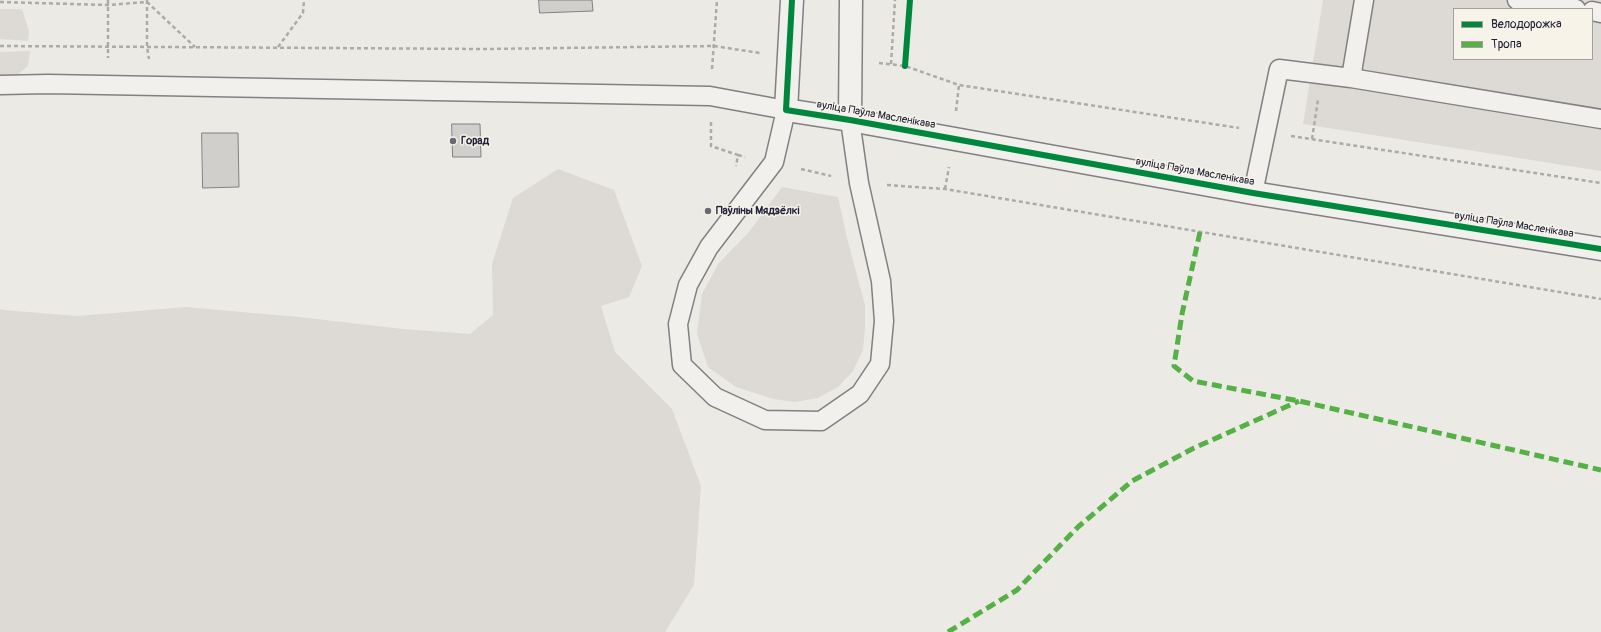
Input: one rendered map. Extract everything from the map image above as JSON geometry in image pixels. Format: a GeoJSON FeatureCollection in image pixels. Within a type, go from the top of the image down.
{"type":"FeatureCollection","features":[{"type":"Feature","properties":{"kind":"street"},"geometry":{"type":"LineString","coordinates":[[786,110],[792,0]]}},
{"type":"Feature","properties":{"kind":"street"},"geometry":{"type":"LineString","coordinates":[[850,120],[851,0]]}},
{"type":"Feature","properties":{"kind":"street","name":"вуліца Паўла Масленікава"},"geometry":{"type":"LineString","coordinates":[[786,110],[850,120],[1253,193],[1601,249]]}},
{"type":"Feature","properties":{"kind":"lane"},"geometry":{"type":"LineString","coordinates":[[1351,78],[1364,0]]}},
{"type":"Feature","properties":{"kind":"lane"},"geometry":{"type":"LineString","coordinates":[[1517,0],[1569,8]]}},
{"type":"Feature","properties":{"kind":"lane"},"geometry":{"type":"LineString","coordinates":[[1253,193],[1279,69],[1351,78],[1601,119]]}},
{"type":"Feature","properties":{"kind":"lane"},"geometry":{"type":"LineString","coordinates":[[0,85],[48,84],[710,96],[786,110],[774,162],[709,247],[688,285],[678,324],[682,365],[715,397],[765,420],[821,421],[860,394],[880,364],[884,321],[881,281],[858,183],[850,120]]}},
{"type":"Feature","properties":{"kind":"path"},"geometry":{"type":"LineString","coordinates":[[108,0],[108,59]]}},
{"type":"Feature","properties":{"kind":"path"},"geometry":{"type":"LineString","coordinates":[[277,47],[303,13],[304,0]]}},
{"type":"Feature","properties":{"kind":"path"},"geometry":{"type":"LineString","coordinates":[[714,46],[717,0]]}},
{"type":"Feature","properties":{"kind":"path"},"geometry":{"type":"LineString","coordinates":[[891,64],[895,0]]}},
{"type":"Feature","properties":{"kind":"path"},"geometry":{"type":"LineString","coordinates":[[147,1],[147,47],[151,66]]}},
{"type":"Feature","properties":{"kind":"path"},"geometry":{"type":"LineString","coordinates":[[0,2],[108,5],[147,1],[195,47]]}},
{"type":"Feature","properties":{"kind":"path"},"geometry":{"type":"LineString","coordinates":[[0,46],[485,49],[714,46],[790,57]]}},
{"type":"Feature","properties":{"kind":"path"},"geometry":{"type":"LineString","coordinates":[[905,66],[906,58]]}},
{"type":"Feature","properties":{"kind":"path"},"geometry":{"type":"LineString","coordinates":[[850,61],[905,66],[960,86],[1601,183]]}},
{"type":"Feature","properties":{"kind":"path"},"geometry":{"type":"LineString","coordinates":[[710,96],[711,146],[738,155],[774,162],[858,183],[945,189],[1601,299]]}},
{"type":"Feature","properties":{"kind":"path"},"geometry":{"type":"LineString","coordinates":[[735,171],[738,155]]}},
{"type":"Feature","properties":{"kind":"shaded area"},"geometry":{"type":"Polygon","coordinates":[[[1323,0],[1601,0],[1601,171],[1303,124],[1323,0]]]}},
{"type":"Feature","properties":{"kind":"shaded area"},"geometry":{"type":"Polygon","coordinates":[[[0,9],[22,9],[29,31],[28,41],[0,39],[0,9]]]}},
{"type":"Feature","properties":{"kind":"shaded area"},"geometry":{"type":"Polygon","coordinates":[[[30,51],[28,66],[16,76],[0,81],[0,52],[30,51]]]}},
{"type":"Feature","properties":{"kind":"shaded area"},"geometry":{"type":"Polygon","coordinates":[[[558,169],[614,190],[642,266],[629,297],[601,306],[615,352],[672,409],[701,486],[694,585],[665,632],[0,632],[0,309],[77,316],[186,307],[299,317],[403,329],[470,334],[493,315],[492,264],[513,198],[558,169]]]}},
{"type":"Feature","properties":{"kind":"shaded area"},"geometry":{"type":"Polygon","coordinates":[[[782,187],[838,197],[848,242],[865,305],[863,350],[853,371],[838,387],[818,398],[795,402],[773,399],[736,387],[708,367],[697,334],[702,294],[718,264],[749,232],[782,187]]]}},
{"type":"Feature","properties":{"kind":"building"},"geometry":{"type":"Polygon","coordinates":[[[539,0],[592,0],[593,11],[540,13],[539,0]]]}},
{"type":"Feature","properties":{"kind":"building"},"geometry":{"type":"Polygon","coordinates":[[[452,124],[480,124],[481,157],[453,157],[452,124]]]}},
{"type":"Feature","properties":{"kind":"building"},"geometry":{"type":"Polygon","coordinates":[[[202,133],[238,133],[239,187],[203,188],[202,133]]]}},
{"type":"Feature","properties":{"kind":"marked path"},"geometry":{"type":"LineString","coordinates":[[1200,232],[1182,314],[1174,366],[1193,381],[1299,401],[1601,470]]}},
{"type":"Feature","properties":{"kind":"marked path"},"geometry":{"type":"LineString","coordinates":[[948,632],[1017,590],[1078,527],[1132,481],[1194,448],[1299,401]]}},
{"type":"Feature","properties":{"kind":"cycle path"},"geometry":{"type":"LineString","coordinates":[[792,0],[786,110],[850,120],[1253,193],[1601,249]]}},
{"type":"Feature","properties":{"kind":"cycle path"},"geometry":{"type":"LineString","coordinates":[[905,66],[910,0]]}},
{"type":"Feature","properties":{"kind":"place","name":"Горад"},"geometry":{"type":"Point","coordinates":[453,141]}},
{"type":"Feature","properties":{"kind":"place","name":"Паўліны Мядзёлкі"},"geometry":{"type":"Point","coordinates":[708,211]}}]}
